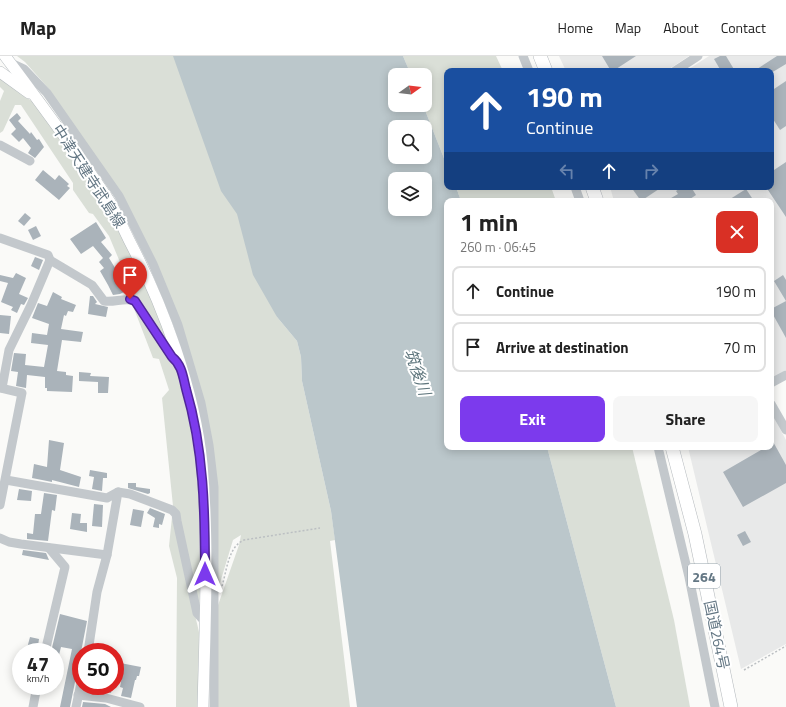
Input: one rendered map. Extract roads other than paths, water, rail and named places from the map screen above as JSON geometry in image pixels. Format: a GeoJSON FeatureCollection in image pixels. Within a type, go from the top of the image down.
{"type":"FeatureCollection","features":[{"type":"Feature","properties":{"kind":"highway"},"geometry":{"type":"LineString","coordinates":[[540,56],[545,68]]}},
{"type":"Feature","properties":{"kind":"highway","name":"国道264号"},"geometry":{"type":"LineString","coordinates":[[673,450],[695,534],[732,707]]}},
{"type":"Feature","properties":{"kind":"main road","name":"中津天建寺武島線"},"geometry":{"type":"LineString","coordinates":[[8,60],[39,100],[110,204],[144,268],[168,328],[179,363],[191,407],[201,462],[205,526],[203,707]]}},
{"type":"Feature","properties":{"kind":"main road"},"geometry":{"type":"LineString","coordinates":[[0,72],[39,100]]}},
{"type":"Feature","properties":{"kind":"street"},"geometry":{"type":"LineString","coordinates":[[522,56],[528,68]]}},
{"type":"Feature","properties":{"kind":"street"},"geometry":{"type":"LineString","coordinates":[[680,68],[698,56]]}},
{"type":"Feature","properties":{"kind":"street"},"geometry":{"type":"LineString","coordinates":[[8,60],[24,69],[47,93],[119,196],[153,264],[178,326],[201,403],[209,445],[214,487],[214,707]]}},
{"type":"Feature","properties":{"kind":"street"},"geometry":{"type":"LineString","coordinates":[[0,145],[30,161]]}},
{"type":"Feature","properties":{"kind":"street"},"geometry":{"type":"LineString","coordinates":[[0,238],[48,255],[50,260],[92,285],[104,301],[110,302],[130,299],[135,301],[172,357],[179,363]]}},
{"type":"Feature","properties":{"kind":"street"},"geometry":{"type":"LineString","coordinates":[[0,505],[22,393],[1,388],[9,350],[22,325],[50,260]]}},
{"type":"Feature","properties":{"kind":"street"},"geometry":{"type":"LineString","coordinates":[[774,381],[786,375]]}},
{"type":"Feature","properties":{"kind":"street"},"geometry":{"type":"LineString","coordinates":[[774,409],[786,430]]}},
{"type":"Feature","properties":{"kind":"street"},"geometry":{"type":"LineString","coordinates":[[659,450],[689,577],[715,707]]}},
{"type":"Feature","properties":{"kind":"street"},"geometry":{"type":"LineString","coordinates":[[6,480],[107,498],[118,492],[130,494],[167,507],[176,514],[197,613],[205,622]]}},
{"type":"Feature","properties":{"kind":"street"},"geometry":{"type":"LineString","coordinates":[[89,643],[97,592],[107,555],[118,492]]}},
{"type":"Feature","properties":{"kind":"street"},"geometry":{"type":"LineString","coordinates":[[0,538],[9,542],[107,555]]}},
{"type":"Feature","properties":{"kind":"street"},"geometry":{"type":"LineString","coordinates":[[47,643],[65,567],[49,548]]}},
{"type":"Feature","properties":{"kind":"street"},"geometry":{"type":"LineString","coordinates":[[33,707],[36,695]]}},
{"type":"Feature","properties":{"kind":"street"},"geometry":{"type":"LineString","coordinates":[[76,707],[78,695],[106,698],[140,707]]}},
{"type":"Feature","properties":{"kind":"water","name":"筑後川"},"geometry":{"type":"Polygon","coordinates":[[[173,56],[403,56],[408,68],[388,68],[388,112],[426,112],[429,120],[388,120],[388,164],[432,164],[432,128],[444,158],[444,190],[457,190],[460,198],[444,198],[444,450],[548,450],[616,707],[357,707],[331,511],[302,381],[301,357],[297,341],[277,317],[253,275],[237,214],[221,191],[173,56]]]}}]}
